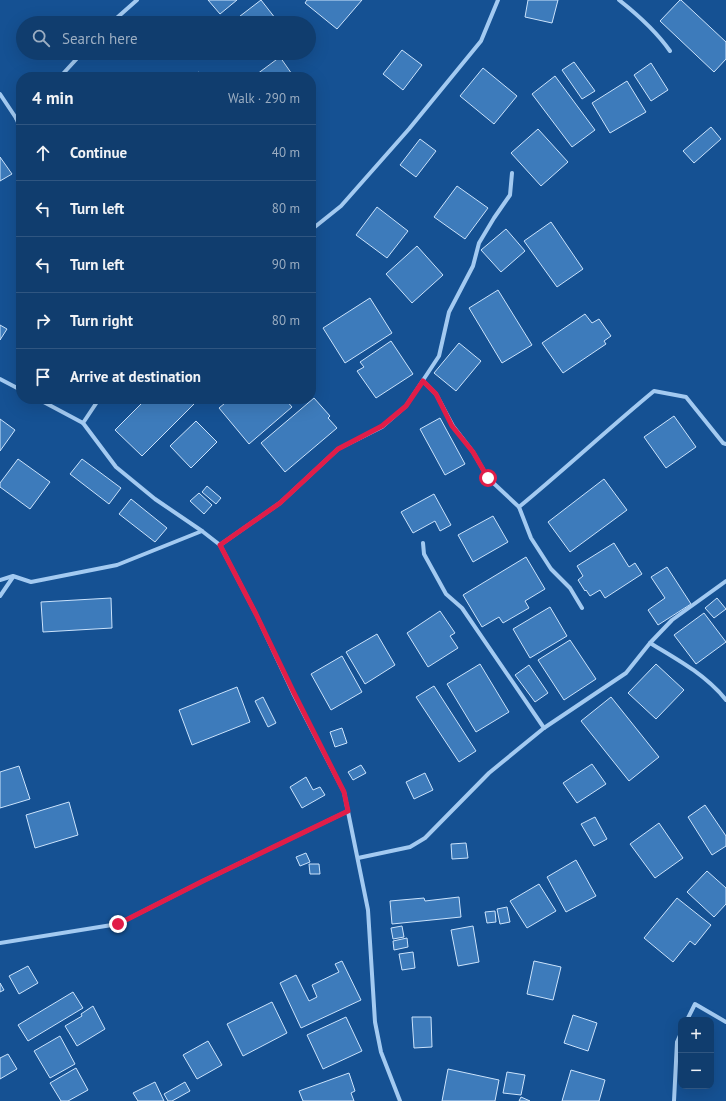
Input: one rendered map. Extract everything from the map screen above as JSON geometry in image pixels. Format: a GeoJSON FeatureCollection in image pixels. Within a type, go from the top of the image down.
{"type":"FeatureCollection","features":[{"type":"Feature","properties":{"kind":"street"},"geometry":{"type":"LineString","coordinates":[[119,16],[137,0]]}},
{"type":"Feature","properties":{"kind":"street"},"geometry":{"type":"LineString","coordinates":[[316,226],[341,206],[409,129],[481,40],[498,0]]}},
{"type":"Feature","properties":{"kind":"street"},"geometry":{"type":"LineString","coordinates":[[619,0],[661,38],[670,51]]}},
{"type":"Feature","properties":{"kind":"street"},"geometry":{"type":"LineString","coordinates":[[65,72],[76,60]]}},
{"type":"Feature","properties":{"kind":"street"},"geometry":{"type":"LineString","coordinates":[[0,94],[16,118]]}},
{"type":"Feature","properties":{"kind":"street"},"geometry":{"type":"LineString","coordinates":[[220,545],[280,503],[338,449],[382,426],[406,406],[439,356],[449,312],[473,266],[479,243],[510,195],[512,173]]}},
{"type":"Feature","properties":{"kind":"street"},"geometry":{"type":"LineString","coordinates":[[0,379],[16,387]]}},
{"type":"Feature","properties":{"kind":"street"},"geometry":{"type":"LineString","coordinates":[[423,381],[436,394],[452,426],[473,452],[488,478],[519,507],[531,538],[551,569],[570,588],[582,608]]}},
{"type":"Feature","properties":{"kind":"street"},"geometry":{"type":"LineString","coordinates":[[519,507],[556,477],[612,425],[654,391],[686,397],[723,444],[726,444]]}},
{"type":"Feature","properties":{"kind":"street"},"geometry":{"type":"LineString","coordinates":[[47,404],[83,423],[116,467],[155,499],[220,545],[256,614],[344,792],[368,910],[375,1022],[382,1052],[400,1101]]}},
{"type":"Feature","properties":{"kind":"street"},"geometry":{"type":"LineString","coordinates":[[83,423],[96,404]]}},
{"type":"Feature","properties":{"kind":"street"},"geometry":{"type":"LineString","coordinates":[[0,580],[13,576],[31,582],[116,565],[202,531]]}},
{"type":"Feature","properties":{"kind":"street"},"geometry":{"type":"LineString","coordinates":[[423,543],[424,554],[446,594],[462,608],[544,728]]}},
{"type":"Feature","properties":{"kind":"street"},"geometry":{"type":"LineString","coordinates":[[0,596],[13,576]]}},
{"type":"Feature","properties":{"kind":"street"},"geometry":{"type":"LineString","coordinates":[[358,858],[410,847],[425,838],[489,773],[544,728],[626,673],[650,643],[672,620],[726,581]]}},
{"type":"Feature","properties":{"kind":"street"},"geometry":{"type":"LineString","coordinates":[[650,643],[685,664],[719,691],[726,700]]}},
{"type":"Feature","properties":{"kind":"street"},"geometry":{"type":"LineString","coordinates":[[0,943],[118,924],[348,811]]}},
{"type":"Feature","properties":{"kind":"street"},"geometry":{"type":"LineString","coordinates":[[689,1017],[695,1004],[726,1022]]}},
{"type":"Feature","properties":{"kind":"street"},"geometry":{"type":"LineString","coordinates":[[674,1101],[678,1040]]}},
{"type":"Feature","properties":{"kind":"building"},"geometry":{"type":"Polygon","coordinates":[[[208,0],[237,0],[220,14],[208,0]]]}},
{"type":"Feature","properties":{"kind":"building"},"geometry":{"type":"Polygon","coordinates":[[[261,0],[274,16],[240,16],[261,0]]]}},
{"type":"Feature","properties":{"kind":"building"},"geometry":{"type":"Polygon","coordinates":[[[307,0],[362,0],[337,29],[305,3],[307,0]]]}},
{"type":"Feature","properties":{"kind":"building"},"geometry":{"type":"Polygon","coordinates":[[[528,0],[558,0],[552,23],[525,17],[528,0]]]}},
{"type":"Feature","properties":{"kind":"building"},"geometry":{"type":"Polygon","coordinates":[[[680,0],[726,42],[726,59],[714,72],[660,21],[680,0]]]}},
{"type":"Feature","properties":{"kind":"building"},"geometry":{"type":"Polygon","coordinates":[[[402,50],[422,65],[403,90],[383,74],[402,50]]]}},
{"type":"Feature","properties":{"kind":"building"},"geometry":{"type":"Polygon","coordinates":[[[276,60],[282,60],[290,72],[260,72],[276,60]]]}},
{"type":"Feature","properties":{"kind":"building"},"geometry":{"type":"Polygon","coordinates":[[[574,62],[595,91],[582,99],[562,70],[574,62]]]}},
{"type":"Feature","properties":{"kind":"building"},"geometry":{"type":"Polygon","coordinates":[[[651,63],[668,90],[651,101],[634,75],[651,63]]]}},
{"type":"Feature","properties":{"kind":"building"},"geometry":{"type":"Polygon","coordinates":[[[483,68],[517,96],[494,124],[460,96],[483,68]]]}},
{"type":"Feature","properties":{"kind":"building"},"geometry":{"type":"Polygon","coordinates":[[[555,76],[595,130],[572,147],[532,94],[555,76]]]}},
{"type":"Feature","properties":{"kind":"building"},"geometry":{"type":"Polygon","coordinates":[[[627,81],[646,112],[610,133],[592,103],[627,81]]]}},
{"type":"Feature","properties":{"kind":"building"},"geometry":{"type":"Polygon","coordinates":[[[711,127],[721,139],[694,163],[683,151],[711,127]]]}},
{"type":"Feature","properties":{"kind":"building"},"geometry":{"type":"Polygon","coordinates":[[[538,129],[568,162],[541,186],[511,153],[538,129]]]}},
{"type":"Feature","properties":{"kind":"building"},"geometry":{"type":"Polygon","coordinates":[[[420,139],[436,151],[416,177],[400,165],[420,139]]]}},
{"type":"Feature","properties":{"kind":"building"},"geometry":{"type":"Polygon","coordinates":[[[0,157],[12,174],[0,181],[0,157]]]}},
{"type":"Feature","properties":{"kind":"building"},"geometry":{"type":"Polygon","coordinates":[[[457,186],[488,208],[465,239],[434,217],[457,186]]]}},
{"type":"Feature","properties":{"kind":"building"},"geometry":{"type":"Polygon","coordinates":[[[377,207],[408,231],[387,258],[356,235],[377,207]]]}},
{"type":"Feature","properties":{"kind":"building"},"geometry":{"type":"Polygon","coordinates":[[[551,222],[583,269],[557,287],[524,241],[551,222]]]}},
{"type":"Feature","properties":{"kind":"building"},"geometry":{"type":"Polygon","coordinates":[[[506,229],[525,251],[501,272],[481,250],[506,229]]]}},
{"type":"Feature","properties":{"kind":"building"},"geometry":{"type":"Polygon","coordinates":[[[417,246],[443,275],[412,303],[386,274],[417,246]]]}},
{"type":"Feature","properties":{"kind":"building"},"geometry":{"type":"Polygon","coordinates":[[[498,290],[532,345],[502,363],[469,308],[498,290]]]}},
{"type":"Feature","properties":{"kind":"building"},"geometry":{"type":"Polygon","coordinates":[[[370,298],[392,333],[345,363],[323,328],[370,298]]]}},
{"type":"Feature","properties":{"kind":"building"},"geometry":{"type":"Polygon","coordinates":[[[585,314],[592,323],[599,319],[611,336],[604,341],[606,344],[563,373],[542,343],[585,314]]]}},
{"type":"Feature","properties":{"kind":"building"},"geometry":{"type":"Polygon","coordinates":[[[0,325],[7,329],[0,340],[0,325]]]}},
{"type":"Feature","properties":{"kind":"building"},"geometry":{"type":"Polygon","coordinates":[[[391,341],[413,374],[376,398],[357,371],[364,367],[360,362],[391,341]]]}},
{"type":"Feature","properties":{"kind":"building"},"geometry":{"type":"Polygon","coordinates":[[[459,343],[481,361],[456,391],[434,373],[459,343]]]}},
{"type":"Feature","properties":{"kind":"building"},"geometry":{"type":"Polygon","coordinates":[[[316,400],[330,416],[328,418],[337,428],[285,472],[261,443],[307,404],[316,404],[316,400]]]}},
{"type":"Feature","properties":{"kind":"building"},"geometry":{"type":"Polygon","coordinates":[[[141,404],[194,404],[142,456],[115,430],[141,404]]]}},
{"type":"Feature","properties":{"kind":"building"},"geometry":{"type":"Polygon","coordinates":[[[224,404],[289,404],[292,407],[249,444],[219,408],[224,404]]]}},
{"type":"Feature","properties":{"kind":"building"},"geometry":{"type":"Polygon","coordinates":[[[674,416],[696,447],[666,468],[644,437],[674,416]]]}},
{"type":"Feature","properties":{"kind":"building"},"geometry":{"type":"Polygon","coordinates":[[[440,418],[465,464],[445,475],[420,429],[440,418]]]}},
{"type":"Feature","properties":{"kind":"building"},"geometry":{"type":"Polygon","coordinates":[[[0,419],[15,430],[0,451],[0,419]]]}},
{"type":"Feature","properties":{"kind":"building"},"geometry":{"type":"Polygon","coordinates":[[[196,421],[217,442],[191,468],[170,446],[196,421]]]}},
{"type":"Feature","properties":{"kind":"building"},"geometry":{"type":"Polygon","coordinates":[[[18,459],[50,482],[30,509],[0,487],[0,483],[18,459]]]}},
{"type":"Feature","properties":{"kind":"building"},"geometry":{"type":"Polygon","coordinates":[[[82,459],[121,488],[109,504],[70,474],[82,459]]]}},
{"type":"Feature","properties":{"kind":"building"},"geometry":{"type":"Polygon","coordinates":[[[604,479],[627,510],[570,552],[548,522],[604,479]]]}},
{"type":"Feature","properties":{"kind":"building"},"geometry":{"type":"Polygon","coordinates":[[[207,486],[221,498],[216,504],[202,492],[207,486]]]}},
{"type":"Feature","properties":{"kind":"building"},"geometry":{"type":"Polygon","coordinates":[[[199,493],[212,505],[204,514],[190,501],[199,493]]]}},
{"type":"Feature","properties":{"kind":"building"},"geometry":{"type":"Polygon","coordinates":[[[434,494],[451,525],[440,531],[435,521],[413,533],[401,512],[434,494]]]}},
{"type":"Feature","properties":{"kind":"building"},"geometry":{"type":"Polygon","coordinates":[[[131,499],[167,528],[155,542],[119,514],[131,499]]]}},
{"type":"Feature","properties":{"kind":"building"},"geometry":{"type":"Polygon","coordinates":[[[493,516],[508,542],[473,562],[458,535],[493,516]]]}},
{"type":"Feature","properties":{"kind":"building"},"geometry":{"type":"Polygon","coordinates":[[[614,543],[629,567],[635,563],[642,574],[605,598],[600,590],[590,596],[578,580],[583,576],[577,566],[614,543]]]}},
{"type":"Feature","properties":{"kind":"building"},"geometry":{"type":"Polygon","coordinates":[[[526,557],[545,589],[525,601],[529,608],[503,623],[499,617],[482,627],[463,595],[526,557]]]}},
{"type":"Feature","properties":{"kind":"building"},"geometry":{"type":"Polygon","coordinates":[[[667,567],[691,604],[658,625],[648,610],[665,598],[651,577],[667,567]]]}},
{"type":"Feature","properties":{"kind":"building"},"geometry":{"type":"Polygon","coordinates":[[[111,598],[112,628],[43,632],[41,602],[111,598]]]}},
{"type":"Feature","properties":{"kind":"building"},"geometry":{"type":"Polygon","coordinates":[[[717,598],[726,609],[714,618],[705,608],[717,598]]]}},
{"type":"Feature","properties":{"kind":"building"},"geometry":{"type":"Polygon","coordinates":[[[550,607],[567,636],[530,658],[513,629],[550,607]]]}},
{"type":"Feature","properties":{"kind":"building"},"geometry":{"type":"Polygon","coordinates":[[[440,611],[455,633],[450,636],[458,648],[428,667],[407,633],[440,611]]]}},
{"type":"Feature","properties":{"kind":"building"},"geometry":{"type":"Polygon","coordinates":[[[704,613],[726,642],[696,664],[674,635],[704,613]]]}},
{"type":"Feature","properties":{"kind":"building"},"geometry":{"type":"Polygon","coordinates":[[[377,634],[395,665],[365,684],[346,652],[377,634]]]}},
{"type":"Feature","properties":{"kind":"building"},"geometry":{"type":"Polygon","coordinates":[[[570,640],[596,679],[564,700],[538,660],[570,640]]]}},
{"type":"Feature","properties":{"kind":"building"},"geometry":{"type":"Polygon","coordinates":[[[342,656],[362,692],[331,710],[311,674],[342,656]]]}},
{"type":"Feature","properties":{"kind":"building"},"geometry":{"type":"Polygon","coordinates":[[[480,664],[509,712],[476,732],[447,684],[480,664]]]}},
{"type":"Feature","properties":{"kind":"building"},"geometry":{"type":"Polygon","coordinates":[[[656,664],[684,690],[656,719],[628,693],[656,664]]]}},
{"type":"Feature","properties":{"kind":"building"},"geometry":{"type":"Polygon","coordinates":[[[529,665],[548,693],[535,702],[515,675],[529,665]]]}},
{"type":"Feature","properties":{"kind":"building"},"geometry":{"type":"Polygon","coordinates":[[[434,686],[476,751],[459,762],[416,697],[434,686]]]}},
{"type":"Feature","properties":{"kind":"building"},"geometry":{"type":"Polygon","coordinates":[[[237,687],[250,722],[192,745],[179,710],[237,687]]]}},
{"type":"Feature","properties":{"kind":"building"},"geometry":{"type":"Polygon","coordinates":[[[263,697],[276,723],[268,727],[255,701],[263,697]]]}},
{"type":"Feature","properties":{"kind":"building"},"geometry":{"type":"Polygon","coordinates":[[[611,697],[659,757],[629,781],[581,721],[611,697]]]}},
{"type":"Feature","properties":{"kind":"building"},"geometry":{"type":"Polygon","coordinates":[[[342,728],[347,743],[335,747],[330,732],[342,728]]]}},
{"type":"Feature","properties":{"kind":"building"},"geometry":{"type":"Polygon","coordinates":[[[592,764],[606,784],[577,803],[563,783],[592,764]]]}},
{"type":"Feature","properties":{"kind":"building"},"geometry":{"type":"Polygon","coordinates":[[[361,765],[366,773],[353,780],[348,772],[361,765]]]}},
{"type":"Feature","properties":{"kind":"building"},"geometry":{"type":"Polygon","coordinates":[[[19,766],[30,799],[0,808],[0,772],[19,766]]]}},
{"type":"Feature","properties":{"kind":"building"},"geometry":{"type":"Polygon","coordinates":[[[425,773],[433,790],[414,799],[406,782],[425,773]]]}},
{"type":"Feature","properties":{"kind":"building"},"geometry":{"type":"Polygon","coordinates":[[[306,777],[313,790],[320,787],[325,795],[302,808],[290,787],[306,777]]]}},
{"type":"Feature","properties":{"kind":"building"},"geometry":{"type":"Polygon","coordinates":[[[69,802],[78,835],[35,848],[26,815],[69,802]]]}},
{"type":"Feature","properties":{"kind":"building"},"geometry":{"type":"Polygon","coordinates":[[[705,805],[726,836],[726,846],[712,855],[688,817],[705,805]]]}},
{"type":"Feature","properties":{"kind":"building"},"geometry":{"type":"Polygon","coordinates":[[[595,817],[607,839],[594,846],[581,824],[595,817]]]}},
{"type":"Feature","properties":{"kind":"building"},"geometry":{"type":"Polygon","coordinates":[[[659,823],[683,858],[655,878],[630,844],[659,823]]]}},
{"type":"Feature","properties":{"kind":"building"},"geometry":{"type":"Polygon","coordinates":[[[466,843],[468,858],[452,859],[451,844],[466,843]]]}},
{"type":"Feature","properties":{"kind":"building"},"geometry":{"type":"Polygon","coordinates":[[[306,853],[310,862],[300,866],[296,857],[306,853]]]}},
{"type":"Feature","properties":{"kind":"building"},"geometry":{"type":"Polygon","coordinates":[[[576,860],[596,896],[566,912],[547,877],[576,860]]]}},
{"type":"Feature","properties":{"kind":"building"},"geometry":{"type":"Polygon","coordinates":[[[309,864],[319,864],[320,874],[310,874],[309,864]]]}},
{"type":"Feature","properties":{"kind":"building"},"geometry":{"type":"Polygon","coordinates":[[[707,871],[726,888],[726,904],[714,917],[687,892],[707,871]]]}},
{"type":"Feature","properties":{"kind":"building"},"geometry":{"type":"Polygon","coordinates":[[[539,884],[556,911],[527,928],[510,901],[539,884]]]}},
{"type":"Feature","properties":{"kind":"building"},"geometry":{"type":"Polygon","coordinates":[[[459,897],[461,917],[392,924],[390,901],[424,898],[425,901],[459,897]]]}},
{"type":"Feature","properties":{"kind":"building"},"geometry":{"type":"Polygon","coordinates":[[[677,898],[711,925],[695,945],[690,941],[673,962],[644,938],[677,898]]]}},
{"type":"Feature","properties":{"kind":"building"},"geometry":{"type":"Polygon","coordinates":[[[507,907],[510,922],[500,924],[497,909],[507,907]]]}},
{"type":"Feature","properties":{"kind":"building"},"geometry":{"type":"Polygon","coordinates":[[[495,911],[496,922],[487,923],[485,912],[495,911]]]}},
{"type":"Feature","properties":{"kind":"building"},"geometry":{"type":"Polygon","coordinates":[[[402,926],[404,937],[393,939],[391,928],[402,926]]]}},
{"type":"Feature","properties":{"kind":"building"},"geometry":{"type":"Polygon","coordinates":[[[473,926],[479,962],[458,966],[451,930],[473,926]]]}},
{"type":"Feature","properties":{"kind":"building"},"geometry":{"type":"Polygon","coordinates":[[[407,938],[408,947],[394,950],[393,941],[407,938]]]}},
{"type":"Feature","properties":{"kind":"building"},"geometry":{"type":"Polygon","coordinates":[[[413,952],[415,968],[402,970],[399,954],[413,952]]]}},
{"type":"Feature","properties":{"kind":"building"},"geometry":{"type":"Polygon","coordinates":[[[342,961],[361,1000],[301,1028],[280,983],[296,975],[309,1001],[317,997],[312,985],[339,972],[335,964],[342,961]]]}},
{"type":"Feature","properties":{"kind":"building"},"geometry":{"type":"Polygon","coordinates":[[[534,961],[561,967],[553,1000],[527,994],[534,961]]]}},
{"type":"Feature","properties":{"kind":"building"},"geometry":{"type":"Polygon","coordinates":[[[28,966],[38,983],[19,994],[9,976],[28,966]]]}},
{"type":"Feature","properties":{"kind":"building"},"geometry":{"type":"Polygon","coordinates":[[[0,983],[4,990],[0,992],[0,983]]]}},
{"type":"Feature","properties":{"kind":"building"},"geometry":{"type":"Polygon","coordinates":[[[73,992],[83,1008],[28,1041],[18,1025],[73,992]]]}},
{"type":"Feature","properties":{"kind":"building"},"geometry":{"type":"Polygon","coordinates":[[[272,1002],[287,1033],[243,1056],[227,1024],[272,1002]]]}},
{"type":"Feature","properties":{"kind":"building"},"geometry":{"type":"Polygon","coordinates":[[[93,1006],[105,1029],[77,1046],[65,1026],[82,1016],[81,1014],[93,1006]]]}},
{"type":"Feature","properties":{"kind":"building"},"geometry":{"type":"Polygon","coordinates":[[[573,1015],[597,1023],[588,1051],[564,1043],[573,1015]]]}},
{"type":"Feature","properties":{"kind":"building"},"geometry":{"type":"Polygon","coordinates":[[[346,1017],[362,1051],[323,1069],[307,1035],[346,1017]]]}},
{"type":"Feature","properties":{"kind":"building"},"geometry":{"type":"Polygon","coordinates":[[[412,1017],[431,1017],[432,1047],[414,1048],[412,1017]]]}},
{"type":"Feature","properties":{"kind":"building"},"geometry":{"type":"Polygon","coordinates":[[[60,1036],[75,1064],[50,1078],[34,1051],[60,1036]]]}},
{"type":"Feature","properties":{"kind":"building"},"geometry":{"type":"Polygon","coordinates":[[[208,1041],[222,1065],[197,1079],[183,1055],[208,1041]]]}},
{"type":"Feature","properties":{"kind":"building"},"geometry":{"type":"Polygon","coordinates":[[[8,1054],[17,1069],[0,1079],[0,1058],[8,1054]]]}},
{"type":"Feature","properties":{"kind":"building"},"geometry":{"type":"Polygon","coordinates":[[[76,1068],[88,1090],[68,1101],[61,1101],[50,1083],[76,1068]]]}},
{"type":"Feature","properties":{"kind":"building"},"geometry":{"type":"Polygon","coordinates":[[[448,1069],[499,1080],[495,1101],[442,1101],[448,1069]]]}},
{"type":"Feature","properties":{"kind":"building"},"geometry":{"type":"Polygon","coordinates":[[[571,1070],[605,1080],[599,1101],[562,1101],[571,1070]]]}},
{"type":"Feature","properties":{"kind":"building"},"geometry":{"type":"Polygon","coordinates":[[[507,1072],[525,1075],[521,1095],[503,1093],[507,1072]]]}},
{"type":"Feature","properties":{"kind":"building"},"geometry":{"type":"Polygon","coordinates":[[[349,1073],[355,1091],[351,1093],[354,1101],[303,1101],[299,1091],[349,1073]]]}},
{"type":"Feature","properties":{"kind":"building"},"geometry":{"type":"Polygon","coordinates":[[[155,1082],[164,1101],[138,1101],[133,1093],[155,1082]]]}},
{"type":"Feature","properties":{"kind":"building"},"geometry":{"type":"Polygon","coordinates":[[[185,1082],[190,1091],[172,1101],[168,1101],[164,1094],[185,1082]]]}},
{"type":"Feature","properties":{"kind":"building"},"geometry":{"type":"Polygon","coordinates":[[[521,1097],[530,1101],[519,1101],[521,1097]]]}},
{"type":"Feature","properties":{"kind":"route"},"geometry":{"type":"LineString","coordinates":[[118,924],[348,811],[344,792],[240,582],[220,545],[280,503],[338,449],[382,426],[406,406],[423,381],[436,394],[452,426],[473,452],[488,478]]}}]}
